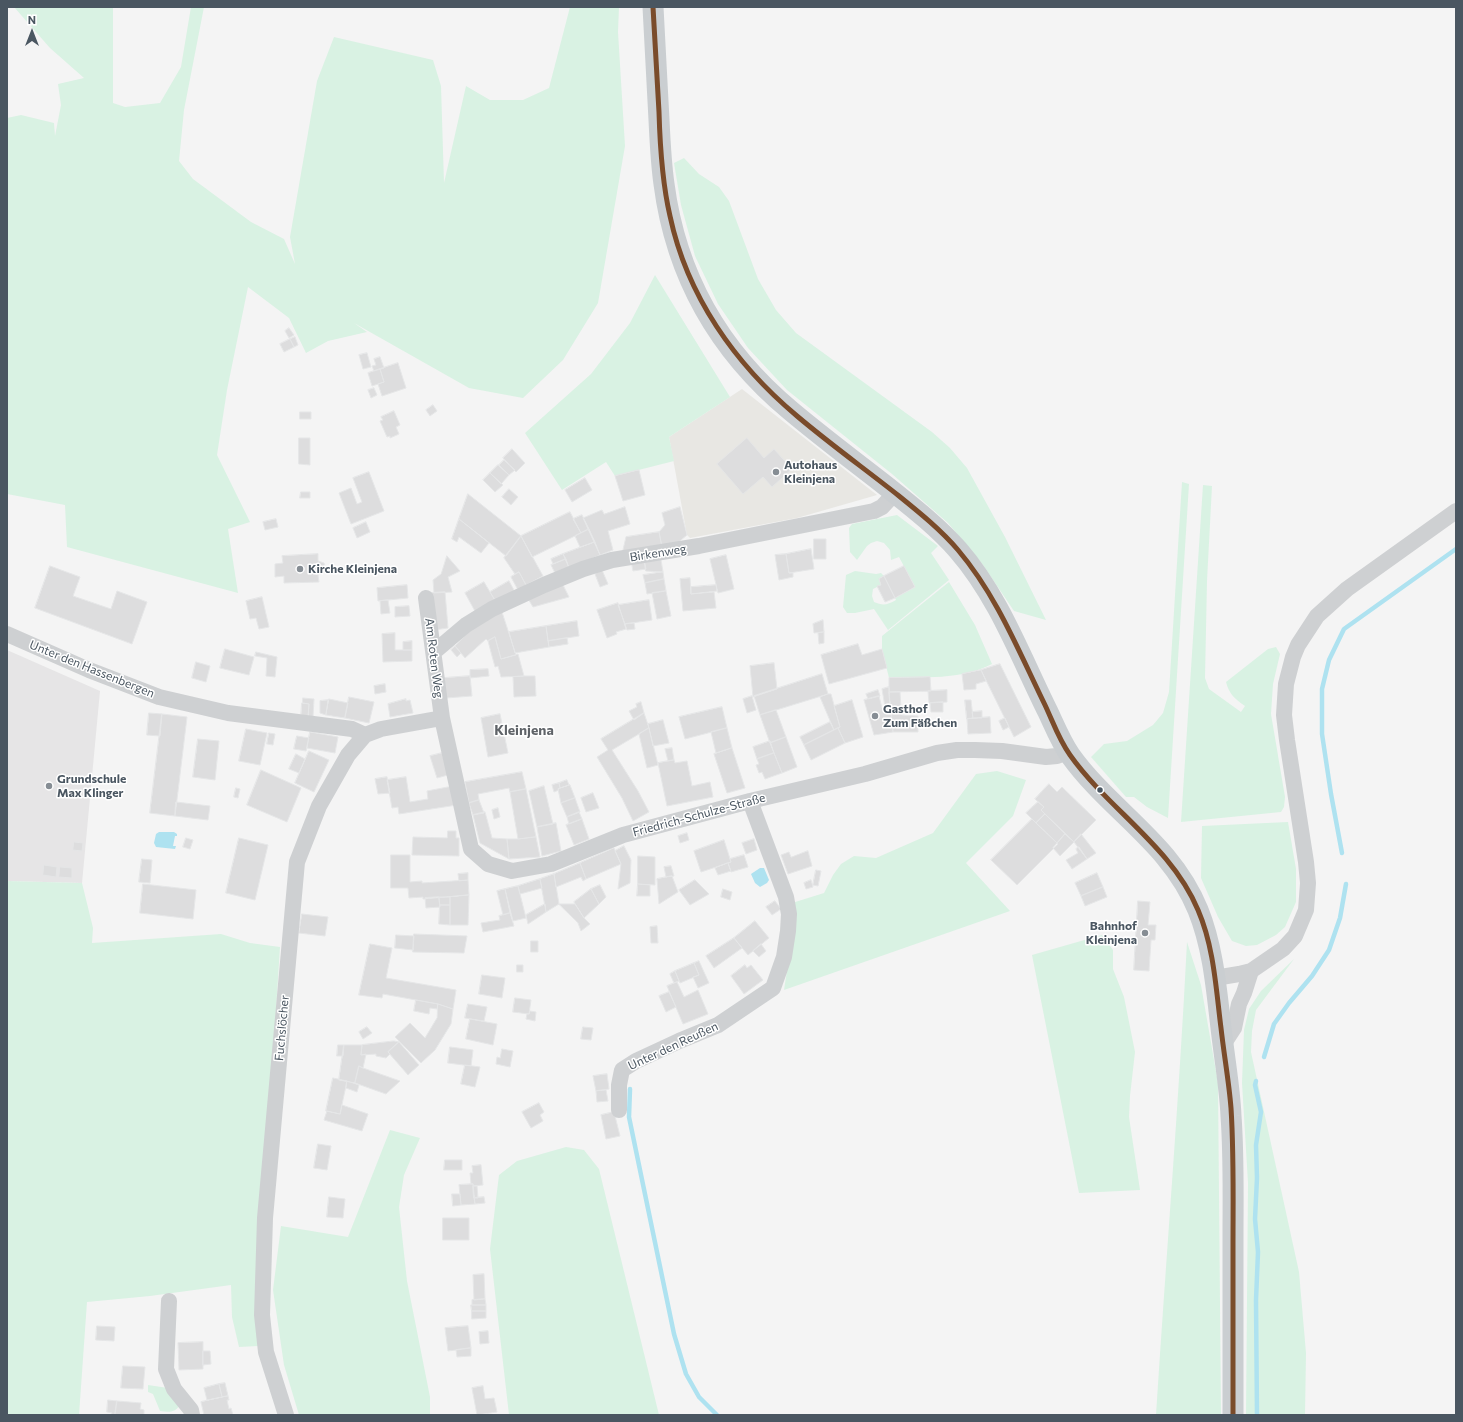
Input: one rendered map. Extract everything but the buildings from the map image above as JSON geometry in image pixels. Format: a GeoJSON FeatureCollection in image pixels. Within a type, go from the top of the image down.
{"type":"FeatureCollection","features":[{"type":"Feature","properties":{"kind":"main road"},"geometry":{"type":"LineString","coordinates":[[653,7],[664,185],[676,243],[693,287],[715,328],[733,353],[759,382],[788,409],[895,493],[943,534],[958,550],[981,581],[1003,620],[1068,752],[1097,788],[1153,842],[1181,876],[1202,919],[1215,978],[1230,1103],[1233,1149],[1233,1415]]}},
{"type":"Feature","properties":{"kind":"street","name":"Birkenweg"},"geometry":{"type":"LineString","coordinates":[[434,652],[466,625],[492,609],[583,569],[612,560],[699,546],[874,511],[882,507],[895,493]]}},
{"type":"Feature","properties":{"kind":"street"},"geometry":{"type":"LineString","coordinates":[[1215,978],[1251,971],[1283,949],[1295,936],[1307,904],[1308,883],[1306,862],[1286,740],[1284,715],[1286,684],[1293,657],[1298,645],[1317,616],[1347,589],[1456,511]]}},
{"type":"Feature","properties":{"kind":"street","name":"Am Roten Weg"},"geometry":{"type":"LineString","coordinates":[[426,598],[442,718]]}},
{"type":"Feature","properties":{"kind":"street","name":"Unter den Hassenbergen"},"geometry":{"type":"LineString","coordinates":[[7,634],[89,670],[159,697],[228,713],[352,728],[365,735]]}},
{"type":"Feature","properties":{"kind":"street","name":"Friedrich-Schulze-Straße"},"geometry":{"type":"LineString","coordinates":[[442,718],[471,849],[488,864],[512,871],[551,864],[623,835],[750,801],[865,774],[937,754],[957,750],[1002,751],[1046,757],[1057,756],[1068,752]]}},
{"type":"Feature","properties":{"kind":"street"},"geometry":{"type":"LineString","coordinates":[[365,735],[380,729],[442,718]]}},
{"type":"Feature","properties":{"kind":"street","name":"Fuchslöcher"},"geometry":{"type":"LineString","coordinates":[[286,1415],[266,1352],[262,1315],[265,1218],[297,862],[319,806],[348,755],[365,735]]}},
{"type":"Feature","properties":{"kind":"street","name":"Unter den Reußen"},"geometry":{"type":"LineString","coordinates":[[619,1110],[619,1085],[622,1070],[636,1061],[718,1025],[773,988],[784,957],[788,931],[786,897],[750,801]]}},
{"type":"Feature","properties":{"kind":"street"},"geometry":{"type":"LineString","coordinates":[[1223,1045],[1234,1028],[1239,1004],[1251,971]]}},
{"type":"Feature","properties":{"kind":"street"},"geometry":{"type":"LineString","coordinates":[[169,1301],[166,1369],[174,1388],[191,1410],[192,1415]]}},
{"type":"Feature","properties":{"kind":"shaded area"},"geometry":{"type":"Polygon","coordinates":[[[742,389],[877,495],[797,518],[690,538],[687,535],[669,437],[742,389]]]}},
{"type":"Feature","properties":{"kind":"shaded area","name":"Grundschule Max Klinger"},"geometry":{"type":"Polygon","coordinates":[[[7,650],[100,691],[82,883],[7,881],[7,650]]]}},
{"type":"Feature","properties":{"kind":"green space"},"geometry":{"type":"Polygon","coordinates":[[[14,7],[113,7],[113,103],[125,107],[160,103],[181,67],[191,7],[204,7],[184,110],[179,161],[193,179],[251,222],[284,239],[295,264],[290,237],[317,81],[334,37],[433,60],[441,86],[444,183],[466,86],[490,100],[523,100],[549,88],[570,7],[619,7],[618,32],[625,146],[598,303],[563,360],[523,398],[469,388],[354,323],[367,332],[328,341],[306,353],[289,318],[248,287],[227,390],[217,455],[250,522],[228,529],[238,593],[67,547],[65,505],[7,494],[7,118],[21,115],[54,123],[55,136],[61,105],[58,84],[84,78],[50,48],[14,7]]]}},
{"type":"Feature","properties":{"kind":"green space"},"geometry":{"type":"Polygon","coordinates":[[[684,158],[699,174],[719,187],[729,201],[758,279],[776,310],[796,333],[932,432],[950,448],[967,468],[1005,537],[1046,620],[1014,611],[983,565],[948,523],[892,474],[787,390],[748,348],[718,304],[695,256],[681,205],[674,163],[684,158]]]}},
{"type":"Feature","properties":{"kind":"green space"},"geometry":{"type":"Polygon","coordinates":[[[655,275],[730,397],[669,437],[674,461],[615,476],[606,462],[562,490],[525,433],[591,374],[630,323],[655,275]]]}},
{"type":"Feature","properties":{"kind":"green space"},"geometry":{"type":"Polygon","coordinates":[[[1182,482],[1189,484],[1168,818],[1147,807],[1134,797],[1126,797],[1091,757],[1104,744],[1127,741],[1153,725],[1163,713],[1169,692],[1182,482]]]}},
{"type":"Feature","properties":{"kind":"green space"},"geometry":{"type":"Polygon","coordinates":[[[1203,485],[1212,486],[1207,581],[1205,678],[1209,689],[1241,712],[1245,706],[1233,696],[1226,682],[1268,649],[1276,647],[1280,654],[1273,684],[1271,714],[1285,797],[1284,807],[1281,812],[1181,822],[1203,485]]]}},
{"type":"Feature","properties":{"kind":"green space"},"geometry":{"type":"Polygon","coordinates":[[[897,515],[938,546],[931,553],[949,580],[888,630],[874,609],[847,613],[843,607],[846,575],[855,571],[876,574],[881,573],[884,576],[879,579],[881,585],[873,589],[872,596],[874,602],[880,604],[893,602],[896,600],[895,598],[915,587],[899,557],[891,560],[890,550],[884,543],[877,541],[871,543],[857,560],[850,552],[849,528],[852,524],[897,515]]]}},
{"type":"Feature","properties":{"kind":"green space"},"geometry":{"type":"Polygon","coordinates":[[[949,582],[975,625],[992,664],[968,673],[942,677],[889,678],[882,649],[882,636],[949,582]]]}},
{"type":"Feature","properties":{"kind":"green space"},"geometry":{"type":"Polygon","coordinates":[[[997,771],[1026,780],[1013,816],[966,863],[1010,911],[784,990],[794,925],[792,903],[824,893],[833,875],[841,864],[854,856],[876,858],[933,833],[976,774],[997,771]]]}},
{"type":"Feature","properties":{"kind":"green space"},"geometry":{"type":"Polygon","coordinates":[[[1288,822],[1296,869],[1296,902],[1285,927],[1276,935],[1257,945],[1246,946],[1232,941],[1218,917],[1201,878],[1202,826],[1288,822]]]}},
{"type":"Feature","properties":{"kind":"green space"},"geometry":{"type":"Polygon","coordinates":[[[7,881],[82,883],[93,928],[92,943],[221,934],[250,943],[280,947],[258,1346],[239,1347],[232,1317],[231,1285],[150,1296],[87,1302],[79,1415],[7,1415],[7,881]]]}},
{"type":"Feature","properties":{"kind":"green space"},"geometry":{"type":"Polygon","coordinates":[[[1102,935],[1113,950],[1113,969],[1124,997],[1135,1052],[1129,1117],[1140,1190],[1079,1193],[1032,955],[1102,935]]]}},
{"type":"Feature","properties":{"kind":"green space"},"geometry":{"type":"Polygon","coordinates":[[[1187,942],[1201,985],[1218,1083],[1221,1415],[1156,1415],[1187,942]]]}},
{"type":"Feature","properties":{"kind":"green space"},"geometry":{"type":"Polygon","coordinates":[[[1294,959],[1256,1010],[1252,1031],[1251,1052],[1299,1272],[1306,1353],[1305,1415],[1246,1415],[1248,1183],[1242,1083],[1244,1030],[1249,1009],[1261,991],[1294,959]]]}},
{"type":"Feature","properties":{"kind":"green space"},"geometry":{"type":"Polygon","coordinates":[[[390,1130],[420,1138],[404,1175],[399,1207],[407,1281],[430,1397],[430,1415],[299,1415],[284,1365],[273,1290],[281,1226],[348,1237],[390,1130]]]}},
{"type":"Feature","properties":{"kind":"green space"},"geometry":{"type":"Polygon","coordinates":[[[566,1147],[584,1150],[599,1169],[659,1415],[509,1415],[490,1249],[499,1175],[517,1161],[566,1147]]]}},
{"type":"Feature","properties":{"kind":"green space"},"geometry":{"type":"Polygon","coordinates":[[[148,1385],[168,1388],[179,1406],[171,1412],[160,1411],[153,1394],[148,1392],[148,1385]]]}},
{"type":"Feature","properties":{"kind":"water"},"geometry":{"type":"Polygon","coordinates":[[[159,832],[174,832],[177,834],[177,836],[175,836],[173,846],[176,846],[175,849],[156,847],[154,843],[156,834],[159,832]]]}},
{"type":"Feature","properties":{"kind":"water"},"geometry":{"type":"Polygon","coordinates":[[[760,868],[764,868],[769,880],[760,887],[755,883],[751,874],[760,868]]]}},
{"type":"Feature","properties":{"kind":"waterway"},"geometry":{"type":"LineString","coordinates":[[1342,853],[1322,734],[1322,689],[1329,660],[1344,629],[1456,549]]}},
{"type":"Feature","properties":{"kind":"waterway"},"geometry":{"type":"LineString","coordinates":[[1264,1057],[1274,1024],[1289,1003],[1312,976],[1329,950],[1340,918],[1346,884]]}},
{"type":"Feature","properties":{"kind":"waterway"},"geometry":{"type":"LineString","coordinates":[[1256,1081],[1255,1085],[1261,1112],[1256,1145],[1257,1178],[1255,1219],[1258,1252],[1256,1300],[1257,1415]]}},
{"type":"Feature","properties":{"kind":"waterway"},"geometry":{"type":"LineString","coordinates":[[630,1089],[629,1117],[674,1334],[686,1374],[699,1397],[717,1415]]}},
{"type":"Feature","properties":{"kind":"transit line"},"geometry":{"type":"LineString","coordinates":[[653,7],[661,151],[667,203],[678,245],[688,274],[701,301],[734,351],[774,396],[809,426],[922,515],[958,550],[972,568],[996,605],[1066,749],[1086,775],[1156,847],[1186,887],[1198,910],[1208,939],[1214,968],[1231,1108],[1233,1142],[1233,1415]]}},
{"type":"Feature","properties":{"kind":"place","name":"Autohaus Kleinjena"},"geometry":{"type":"Point","coordinates":[776,472]}},
{"type":"Feature","properties":{"kind":"place","name":"Kirche Kleinjena"},"geometry":{"type":"Point","coordinates":[300,569]}},
{"type":"Feature","properties":{"kind":"place","name":"Gasthof Zum Fäßchen"},"geometry":{"type":"Point","coordinates":[875,716]}},
{"type":"Feature","properties":{"kind":"place","name":"Grundschule Max Klinger"},"geometry":{"type":"Point","coordinates":[49,786]}},
{"type":"Feature","properties":{"kind":"place","name":"Bahnhof Kleinjena"},"geometry":{"type":"Point","coordinates":[1145,933]}},
{"type":"Feature","properties":{"kind":"district","name":"Kleinjena"},"geometry":{"type":"Point","coordinates":[524,730]}}]}
